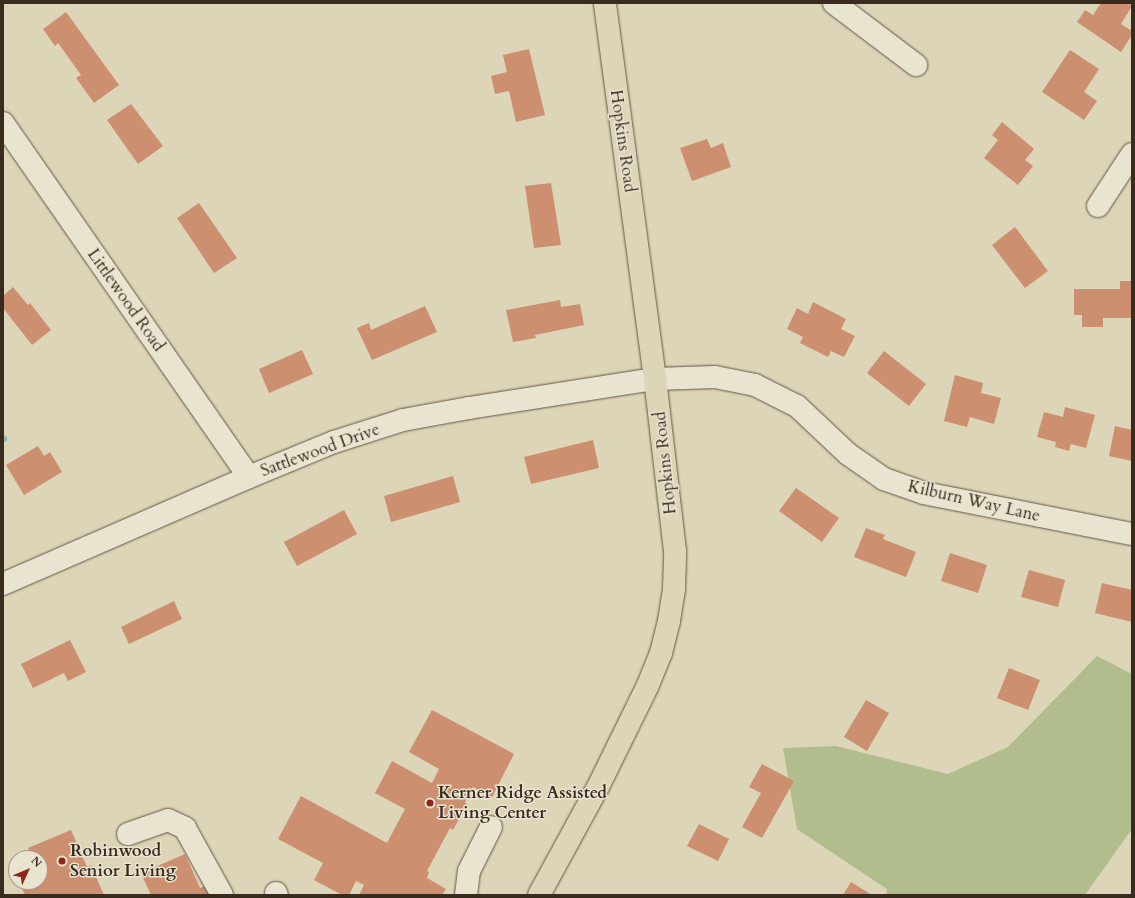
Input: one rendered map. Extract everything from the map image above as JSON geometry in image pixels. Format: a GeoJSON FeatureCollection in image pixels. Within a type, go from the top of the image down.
{"type":"FeatureCollection","features":[{"type":"Feature","properties":{"kind":"main road","name":"Hopkins Road"},"geometry":{"type":"LineString","coordinates":[[539,895],[599,785],[648,685],[661,653],[670,621],[674,588],[675,551],[656,379],[605,3]]}},
{"type":"Feature","properties":{"kind":"street"},"geometry":{"type":"LineString","coordinates":[[834,3],[916,65]]}},
{"type":"Feature","properties":{"kind":"street","name":"Littlewood Road"},"geometry":{"type":"LineString","coordinates":[[3,123],[249,477]]}},
{"type":"Feature","properties":{"kind":"street"},"geometry":{"type":"LineString","coordinates":[[1098,206],[1132,154]]}},
{"type":"Feature","properties":{"kind":"street","name":"Kilburn Way Lane"},"geometry":{"type":"LineString","coordinates":[[656,379],[715,377],[755,385],[797,406],[848,454],[884,479],[924,493],[1132,534]]}},
{"type":"Feature","properties":{"kind":"street","name":"Sattlewood Drive"},"geometry":{"type":"LineString","coordinates":[[3,584],[249,477],[334,442],[403,420],[469,408],[656,379]]}},
{"type":"Feature","properties":{"kind":"street"},"geometry":{"type":"LineString","coordinates":[[128,834],[168,820],[185,828],[222,895]]}},
{"type":"Feature","properties":{"kind":"street"},"geometry":{"type":"LineString","coordinates":[[466,895],[469,871],[492,827]]}},
{"type":"Feature","properties":{"kind":"green space"},"geometry":{"type":"Polygon","coordinates":[[[1097,656],[1132,674],[1132,829],[1085,895],[886,895],[887,889],[797,829],[783,748],[836,746],[948,774],[1008,747],[1097,656]]]}},
{"type":"Feature","properties":{"kind":"building"},"geometry":{"type":"Polygon","coordinates":[[[1101,3],[1128,3],[1132,6],[1121,24],[1132,31],[1132,35],[1121,52],[1077,22],[1085,10],[1093,15],[1101,3]]]}},
{"type":"Feature","properties":{"kind":"building"},"geometry":{"type":"Polygon","coordinates":[[[66,12],[119,85],[94,103],[76,78],[81,75],[58,43],[55,46],[43,29],[66,12]]]}},
{"type":"Feature","properties":{"kind":"building"},"geometry":{"type":"Polygon","coordinates":[[[529,49],[545,115],[516,122],[509,91],[495,94],[491,76],[507,72],[503,55],[529,49]]]}},
{"type":"Feature","properties":{"kind":"building"},"geometry":{"type":"Polygon","coordinates":[[[1070,50],[1099,69],[1084,92],[1097,101],[1084,120],[1042,92],[1070,50]]]}},
{"type":"Feature","properties":{"kind":"building"},"geometry":{"type":"Polygon","coordinates":[[[131,104],[163,146],[138,164],[107,120],[131,104]]]}},
{"type":"Feature","properties":{"kind":"building"},"geometry":{"type":"Polygon","coordinates":[[[1002,122],[1034,149],[1025,160],[1033,166],[1018,185],[984,158],[998,140],[992,135],[1002,122]]]}},
{"type":"Feature","properties":{"kind":"building"},"geometry":{"type":"Polygon","coordinates":[[[707,139],[711,148],[723,143],[731,167],[692,181],[680,148],[707,139]]]}},
{"type":"Feature","properties":{"kind":"building"},"geometry":{"type":"Polygon","coordinates":[[[551,183],[561,245],[534,248],[525,186],[551,183]]]}},
{"type":"Feature","properties":{"kind":"building"},"geometry":{"type":"Polygon","coordinates":[[[199,203],[237,258],[214,273],[177,218],[199,203]]]}},
{"type":"Feature","properties":{"kind":"building"},"geometry":{"type":"Polygon","coordinates":[[[1015,227],[1048,271],[1025,288],[992,245],[1015,227]]]}},
{"type":"Feature","properties":{"kind":"building"},"geometry":{"type":"Polygon","coordinates":[[[1120,281],[1132,281],[1132,318],[1103,318],[1103,327],[1082,327],[1082,315],[1074,315],[1074,289],[1120,289],[1120,281]]]}},
{"type":"Feature","properties":{"kind":"building"},"geometry":{"type":"Polygon","coordinates":[[[13,287],[28,305],[30,303],[51,330],[32,345],[3,308],[3,296],[13,287]]]}},
{"type":"Feature","properties":{"kind":"building"},"geometry":{"type":"Polygon","coordinates":[[[560,300],[561,307],[580,304],[584,325],[535,335],[536,338],[513,342],[506,310],[560,300]]]}},
{"type":"Feature","properties":{"kind":"building"},"geometry":{"type":"Polygon","coordinates":[[[813,302],[846,319],[841,329],[855,336],[844,357],[831,351],[828,357],[800,343],[803,337],[787,329],[797,308],[808,314],[813,302]]]}},
{"type":"Feature","properties":{"kind":"building"},"geometry":{"type":"Polygon","coordinates":[[[425,306],[437,332],[372,360],[357,328],[369,323],[371,330],[425,306]]]}},
{"type":"Feature","properties":{"kind":"building"},"geometry":{"type":"Polygon","coordinates":[[[302,350],[313,374],[269,393],[259,369],[302,350]]]}},
{"type":"Feature","properties":{"kind":"building"},"geometry":{"type":"Polygon","coordinates":[[[884,351],[926,384],[909,406],[867,373],[884,351]]]}},
{"type":"Feature","properties":{"kind":"building"},"geometry":{"type":"Polygon","coordinates":[[[955,375],[983,383],[981,393],[1001,398],[994,424],[970,417],[967,427],[944,421],[955,375]]]}},
{"type":"Feature","properties":{"kind":"building"},"geometry":{"type":"Polygon","coordinates":[[[1065,407],[1095,415],[1086,448],[1071,444],[1069,451],[1055,447],[1056,442],[1037,437],[1044,412],[1063,417],[1065,407]]]}},
{"type":"Feature","properties":{"kind":"building"},"geometry":{"type":"Polygon","coordinates":[[[1115,426],[1132,430],[1132,461],[1109,456],[1115,426]]]}},
{"type":"Feature","properties":{"kind":"building"},"geometry":{"type":"Polygon","coordinates":[[[593,440],[599,468],[531,484],[524,457],[593,440]]]}},
{"type":"Feature","properties":{"kind":"building"},"geometry":{"type":"Polygon","coordinates":[[[38,446],[44,456],[50,452],[62,472],[24,495],[6,465],[38,446]]]}},
{"type":"Feature","properties":{"kind":"building"},"geometry":{"type":"Polygon","coordinates":[[[453,476],[460,502],[391,522],[384,496],[453,476]]]}},
{"type":"Feature","properties":{"kind":"building"},"geometry":{"type":"Polygon","coordinates":[[[796,488],[839,518],[822,542],[779,511],[796,488]]]}},
{"type":"Feature","properties":{"kind":"building"},"geometry":{"type":"Polygon","coordinates":[[[344,510],[357,534],[297,566],[284,542],[344,510]]]}},
{"type":"Feature","properties":{"kind":"building"},"geometry":{"type":"Polygon","coordinates":[[[866,528],[885,535],[883,539],[916,552],[906,577],[854,557],[866,528]]]}},
{"type":"Feature","properties":{"kind":"building"},"geometry":{"type":"Polygon","coordinates":[[[950,553],[987,565],[978,593],[941,581],[950,553]]]}},
{"type":"Feature","properties":{"kind":"building"},"geometry":{"type":"Polygon","coordinates":[[[1029,570],[1065,580],[1058,607],[1021,597],[1029,570]]]}},
{"type":"Feature","properties":{"kind":"building"},"geometry":{"type":"Polygon","coordinates":[[[1102,583],[1132,590],[1132,622],[1095,613],[1102,583]]]}},
{"type":"Feature","properties":{"kind":"building"},"geometry":{"type":"Polygon","coordinates":[[[174,601],[182,619],[129,644],[121,627],[174,601]]]}},
{"type":"Feature","properties":{"kind":"building"},"geometry":{"type":"Polygon","coordinates":[[[70,640],[86,672],[68,681],[64,673],[33,688],[21,664],[70,640]]]}},
{"type":"Feature","properties":{"kind":"building"},"geometry":{"type":"Polygon","coordinates":[[[1009,668],[1040,680],[1028,710],[997,698],[1009,668]]]}},
{"type":"Feature","properties":{"kind":"building"},"geometry":{"type":"Polygon","coordinates":[[[866,700],[889,713],[867,751],[844,737],[866,700]]]}},
{"type":"Feature","properties":{"kind":"building","name":"Kerner Ridge Assisted Living Center"},"geometry":{"type":"Polygon","coordinates":[[[432,710],[514,754],[492,797],[473,787],[465,802],[467,804],[453,830],[450,828],[427,871],[429,872],[427,878],[446,889],[442,895],[359,895],[364,885],[356,881],[349,895],[342,895],[314,880],[323,863],[278,839],[301,796],[387,843],[405,809],[375,793],[392,761],[432,783],[439,769],[409,752],[432,710]]]}},
{"type":"Feature","properties":{"kind":"building"},"geometry":{"type":"Polygon","coordinates":[[[762,764],[794,781],[762,838],[742,827],[761,793],[749,787],[762,764]]]}},
{"type":"Feature","properties":{"kind":"building"},"geometry":{"type":"Polygon","coordinates":[[[699,824],[729,839],[718,861],[687,846],[699,824]]]}},
{"type":"Feature","properties":{"kind":"building","name":"Robinwood Senior Living"},"geometry":{"type":"Polygon","coordinates":[[[71,830],[87,867],[91,865],[104,895],[25,895],[22,890],[48,890],[48,850],[29,850],[28,848],[71,830]]]}},
{"type":"Feature","properties":{"kind":"building","name":"Robinwood Senior Living"},"geometry":{"type":"Polygon","coordinates":[[[185,854],[200,888],[207,885],[212,895],[151,895],[141,873],[185,854]]]}},
{"type":"Feature","properties":{"kind":"building"},"geometry":{"type":"Polygon","coordinates":[[[851,882],[872,895],[843,895],[851,882]]]}},
{"type":"Feature","properties":{"kind":"place","name":"Kerner Ridge Assisted Living Center"},"geometry":{"type":"Point","coordinates":[430,803]}},
{"type":"Feature","properties":{"kind":"place","name":"Robinwood Senior Living"},"geometry":{"type":"Point","coordinates":[62,861]}}]}
